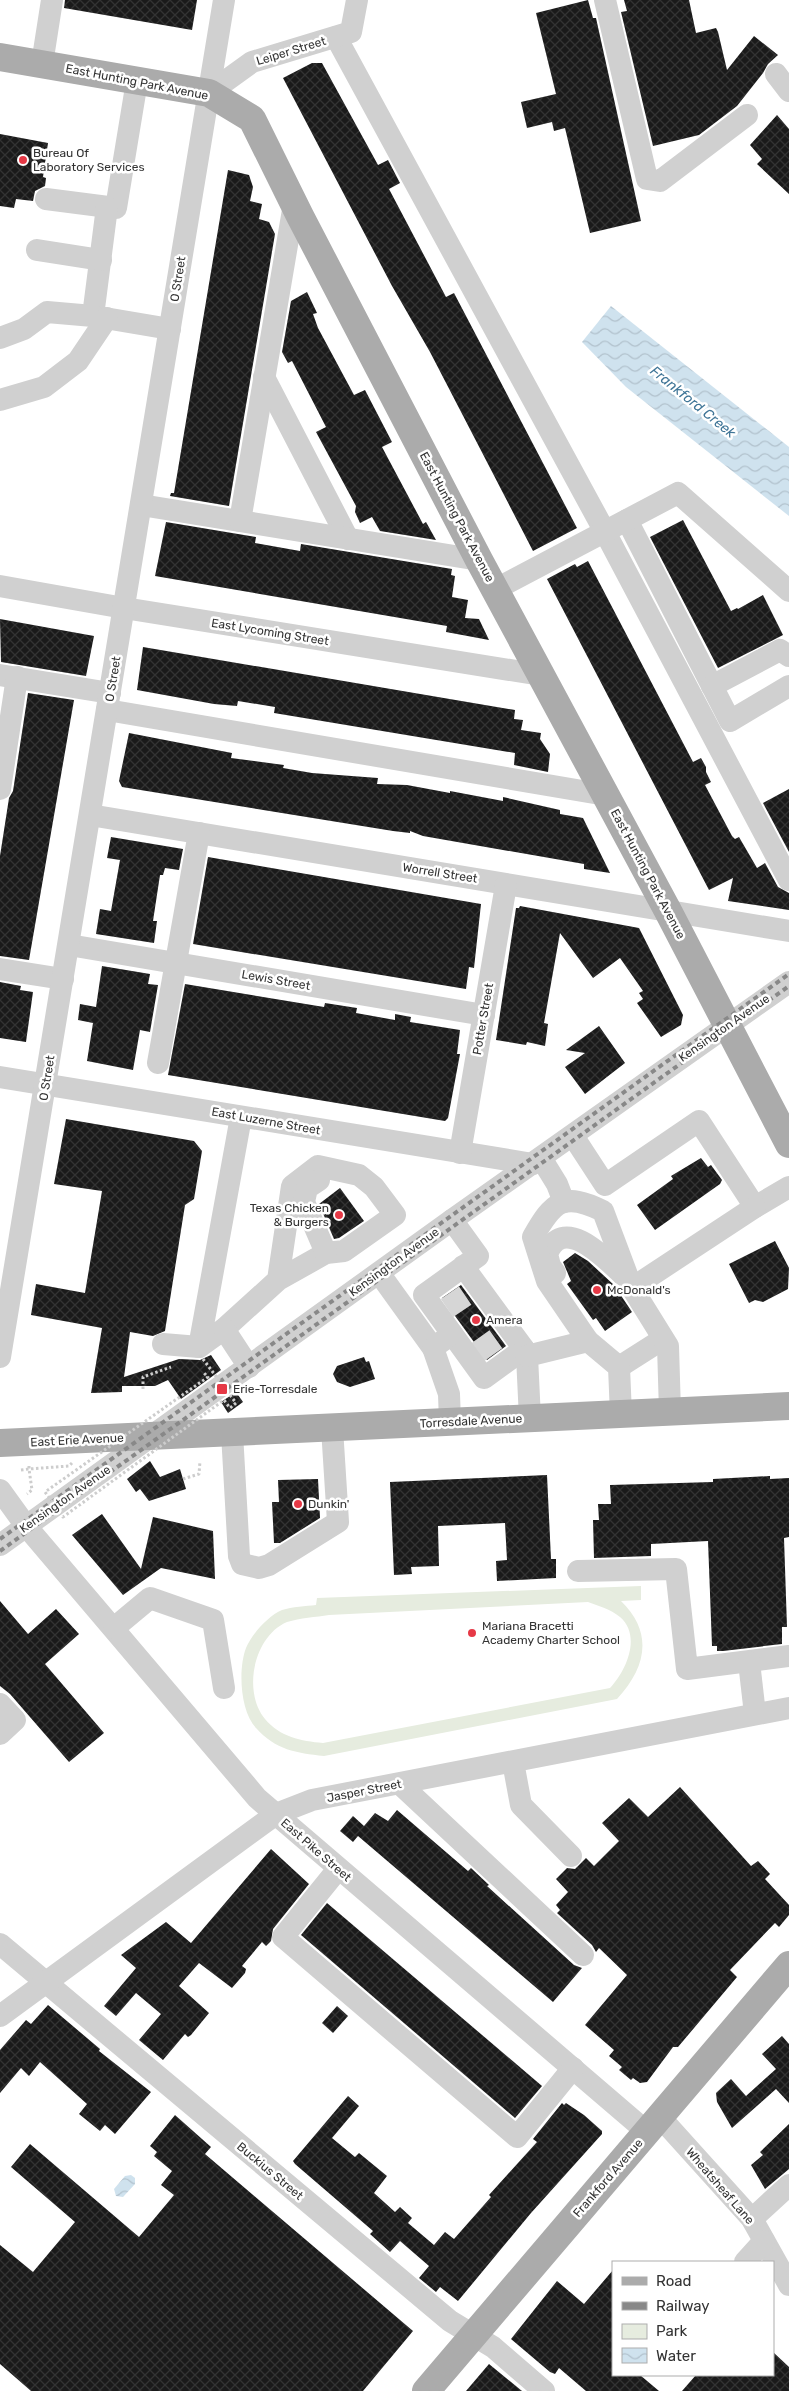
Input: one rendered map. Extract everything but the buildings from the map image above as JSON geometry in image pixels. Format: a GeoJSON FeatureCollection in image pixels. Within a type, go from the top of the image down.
{"type":"FeatureCollection","features":[{"type":"Feature","properties":{"kind":"main road","name":"East Hunting Park Avenue"},"geometry":{"type":"LineString","coordinates":[[0,57],[209,93],[252,119],[294,204],[479,560],[668,910],[726,1026],[789,1144]]}},
{"type":"Feature","properties":{"kind":"main road","name":"Torresdale Avenue"},"geometry":{"type":"LineString","coordinates":[[153,1436],[789,1406]]}},
{"type":"Feature","properties":{"kind":"main road","name":"East Erie Avenue"},"geometry":{"type":"LineString","coordinates":[[0,1443],[153,1436]]}},
{"type":"Feature","properties":{"kind":"main road","name":"Frankford Avenue"},"geometry":{"type":"LineString","coordinates":[[426,2391],[789,1965]]}},
{"type":"Feature","properties":{"kind":"street"},"geometry":{"type":"LineString","coordinates":[[42,64],[52,0]]}},
{"type":"Feature","properties":{"kind":"street","name":"O Street"},"geometry":{"type":"LineString","coordinates":[[0,1358],[224,0]]}},
{"type":"Feature","properties":{"kind":"street"},"geometry":{"type":"LineString","coordinates":[[358,0],[344,35],[789,880]]}},
{"type":"Feature","properties":{"kind":"street"},"geometry":{"type":"LineString","coordinates":[[605,0],[647,179],[660,181],[747,115]]}},
{"type":"Feature","properties":{"kind":"street","name":"Leiper Street"},"geometry":{"type":"LineString","coordinates":[[209,93],[252,62],[344,35]]}},
{"type":"Feature","properties":{"kind":"street"},"geometry":{"type":"LineString","coordinates":[[46,199],[116,208],[137,81]]}},
{"type":"Feature","properties":{"kind":"street"},"geometry":{"type":"LineString","coordinates":[[240,521],[294,204]]}},
{"type":"Feature","properties":{"kind":"street"},"geometry":{"type":"LineString","coordinates":[[0,400],[44,387],[78,361],[100,317],[101,260],[107,207]]}},
{"type":"Feature","properties":{"kind":"street"},"geometry":{"type":"LineString","coordinates":[[36,250],[101,260]]}},
{"type":"Feature","properties":{"kind":"street"},"geometry":{"type":"LineString","coordinates":[[0,338],[24,329],[47,312],[100,317],[170,329]]}},
{"type":"Feature","properties":{"kind":"street"},"geometry":{"type":"LineString","coordinates":[[264,377],[348,539]]}},
{"type":"Feature","properties":{"kind":"street"},"geometry":{"type":"LineString","coordinates":[[496,589],[678,494],[789,591]]}},
{"type":"Feature","properties":{"kind":"street"},"geometry":{"type":"LineString","coordinates":[[141,505],[479,560]]}},
{"type":"Feature","properties":{"kind":"street"},"geometry":{"type":"LineString","coordinates":[[627,520],[730,722],[789,686]]}},
{"type":"Feature","properties":{"kind":"street","name":"East Lycoming Street"},"geometry":{"type":"LineString","coordinates":[[0,586],[124,608],[541,675]]}},
{"type":"Feature","properties":{"kind":"street"},"geometry":{"type":"LineString","coordinates":[[712,686],[780,650],[789,656]]}},
{"type":"Feature","properties":{"kind":"street"},"geometry":{"type":"LineString","coordinates":[[0,790],[8,676],[109,701],[606,795]]}},
{"type":"Feature","properties":{"kind":"street","name":"Worrell Street"},"geometry":{"type":"LineString","coordinates":[[90,815],[668,910],[789,932]]}},
{"type":"Feature","properties":{"kind":"street"},"geometry":{"type":"LineString","coordinates":[[158,1063],[199,833]]}},
{"type":"Feature","properties":{"kind":"street","name":"Potter Street"},"geometry":{"type":"LineString","coordinates":[[460,1154],[506,884]]}},
{"type":"Feature","properties":{"kind":"street","name":"Lewis Street"},"geometry":{"type":"LineString","coordinates":[[69,945],[484,1015]]}},
{"type":"Feature","properties":{"kind":"street"},"geometry":{"type":"LineString","coordinates":[[0,969],[63,979]]}},
{"type":"Feature","properties":{"kind":"street","name":"Kensington Avenue"},"geometry":{"type":"LineString","coordinates":[[0,1545],[452,1220],[789,982]]}},
{"type":"Feature","properties":{"kind":"street","name":"East Luzerne Street"},"geometry":{"type":"LineString","coordinates":[[0,1076],[460,1154],[537,1161]]}},
{"type":"Feature","properties":{"kind":"street"},"geometry":{"type":"LineString","coordinates":[[199,1356],[241,1117]]}},
{"type":"Feature","properties":{"kind":"street"},"geometry":{"type":"LineString","coordinates":[[573,1136],[605,1185],[699,1121],[755,1207]]}},
{"type":"Feature","properties":{"kind":"street"},"geometry":{"type":"LineString","coordinates":[[537,1161],[557,1184],[564,1202]]}},
{"type":"Feature","properties":{"kind":"street"},"geometry":{"type":"LineString","coordinates":[[278,1280],[292,1186],[312,1168],[324,1166],[360,1175],[374,1187],[417,1245]]}},
{"type":"Feature","properties":{"kind":"street"},"geometry":{"type":"LineString","coordinates":[[326,1252],[304,1202],[307,1188],[321,1180],[328,1179],[348,1180],[374,1187]]}},
{"type":"Feature","properties":{"kind":"street"},"geometry":{"type":"LineString","coordinates":[[630,1284],[789,1187]]}},
{"type":"Feature","properties":{"kind":"street"},"geometry":{"type":"LineString","coordinates":[[604,1353],[547,1281],[533,1237],[547,1212],[564,1202],[582,1200],[602,1211],[630,1284],[668,1346],[670,1412]]}},
{"type":"Feature","properties":{"kind":"street"},"geometry":{"type":"LineString","coordinates":[[199,1356],[224,1329],[278,1280],[326,1252],[344,1251],[395,1215]]}},
{"type":"Feature","properties":{"kind":"street"},"geometry":{"type":"LineString","coordinates":[[452,1220],[478,1256],[424,1295],[442,1312],[452,1334],[474,1355],[484,1378],[526,1352],[604,1353],[663,1339]]}},
{"type":"Feature","properties":{"kind":"street"},"geometry":{"type":"LineString","coordinates":[[622,1415],[600,1336],[550,1266],[547,1254],[550,1247],[556,1241],[566,1238],[582,1240],[599,1252],[630,1284]]}},
{"type":"Feature","properties":{"kind":"street"},"geometry":{"type":"LineString","coordinates":[[463,1266],[477,1288],[526,1352],[530,1419]]}},
{"type":"Feature","properties":{"kind":"street"},"geometry":{"type":"LineString","coordinates":[[379,1273],[433,1348],[449,1394],[450,1422]]}},
{"type":"Feature","properties":{"kind":"street"},"geometry":{"type":"LineString","coordinates":[[224,1329],[249,1367]]}},
{"type":"Feature","properties":{"kind":"street"},"geometry":{"type":"LineString","coordinates":[[433,1348],[452,1334]]}},
{"type":"Feature","properties":{"kind":"street"},"geometry":{"type":"LineString","coordinates":[[163,1344],[199,1356]]}},
{"type":"Feature","properties":{"kind":"street"},"geometry":{"type":"LineString","coordinates":[[232,1433],[239,1556],[242,1564],[259,1568],[269,1565],[338,1522],[332,1428]]}},
{"type":"Feature","properties":{"kind":"street"},"geometry":{"type":"LineString","coordinates":[[0,1490],[26,1526]]}},
{"type":"Feature","properties":{"kind":"street","name":"East Pike Street"},"geometry":{"type":"LineString","coordinates":[[26,1526],[257,1798],[573,2068],[654,2125]]}},
{"type":"Feature","properties":{"kind":"street"},"geometry":{"type":"LineString","coordinates":[[578,1571],[676,1569],[687,1669],[789,1656]]}},
{"type":"Feature","properties":{"kind":"street"},"geometry":{"type":"LineString","coordinates":[[114,1628],[150,1598],[213,1620],[224,1688]]}},
{"type":"Feature","properties":{"kind":"street"},"geometry":{"type":"LineString","coordinates":[[749,1662],[755,1714]]}},
{"type":"Feature","properties":{"kind":"street"},"geometry":{"type":"LineString","coordinates":[[0,1704],[14,1720],[0,1734]]}},
{"type":"Feature","properties":{"kind":"street","name":"Jasper Street"},"geometry":{"type":"LineString","coordinates":[[0,2016],[276,1814],[312,1800],[789,1708]]}},
{"type":"Feature","properties":{"kind":"street"},"geometry":{"type":"LineString","coordinates":[[513,1762],[521,1805],[571,1856]]}},
{"type":"Feature","properties":{"kind":"street"},"geometry":{"type":"LineString","coordinates":[[400,1784],[583,1955]]}},
{"type":"Feature","properties":{"kind":"street"},"geometry":{"type":"LineString","coordinates":[[338,1869],[283,1937],[517,2137],[573,2068]]}},
{"type":"Feature","properties":{"kind":"street","name":"Buckius Street"},"geometry":{"type":"LineString","coordinates":[[0,1944],[450,2322],[493,2348],[544,2391]]}},
{"type":"Feature","properties":{"kind":"street","name":"Wheatsheaf Lane"},"geometry":{"type":"LineString","coordinates":[[654,2125],[752,2220],[789,2285]]}},
{"type":"Feature","properties":{"kind":"street"},"geometry":{"type":"LineString","coordinates":[[752,2220],[789,2185]]}},
{"type":"Feature","properties":{"kind":"street"},"geometry":{"type":"LineString","coordinates":[[746,2261],[764,2241]]}},
{"type":"Feature","properties":{"kind":"path"},"geometry":{"type":"LineString","coordinates":[[199,1356],[236,1403],[230,1408],[224,1400],[63,1517],[45,1492],[208,1377],[204,1373],[199,1356]]}},
{"type":"Feature","properties":{"kind":"path"},"geometry":{"type":"LineString","coordinates":[[143,1389],[143,1377],[176,1365]]}},
{"type":"Feature","properties":{"kind":"path"},"geometry":{"type":"LineString","coordinates":[[21,1470],[69,1466],[75,1461]]}},
{"type":"Feature","properties":{"kind":"path"},"geometry":{"type":"LineString","coordinates":[[183,1479],[199,1474],[200,1461]]}},
{"type":"Feature","properties":{"kind":"path"},"geometry":{"type":"LineString","coordinates":[[27,1494],[32,1490],[29,1468]]}},
{"type":"Feature","properties":{"kind":"green space"},"geometry":{"type":"Polygon","coordinates":[[[641,1586],[641,1600],[621,1601],[638,1625],[642,1638],[640,1663],[627,1687],[617,1699],[324,1756],[295,1752],[271,1741],[251,1721],[242,1690],[243,1657],[256,1631],[266,1621],[282,1610],[316,1605],[317,1598],[641,1586]],[[588,1602],[329,1615],[287,1622],[266,1639],[259,1651],[253,1680],[254,1694],[258,1707],[265,1719],[277,1730],[291,1737],[323,1743],[610,1688],[626,1663],[631,1643],[630,1634],[627,1625],[620,1617],[588,1602]]]}},
{"type":"Feature","properties":{"kind":"water","name":"Frankford Creek"},"geometry":{"type":"Polygon","coordinates":[[[611,306],[789,447],[789,516],[626,387],[582,342],[611,306]]]}},
{"type":"Feature","properties":{"kind":"water"},"geometry":{"type":"Polygon","coordinates":[[[131,2175],[135,2178],[135,2184],[123,2197],[116,2196],[114,2189],[125,2176],[131,2175]]]}},
{"type":"Feature","properties":{"kind":"tunnel"},"geometry":{"type":"LineString","coordinates":[[447,1308],[475,1289]]}},
{"type":"Feature","properties":{"kind":"tunnel"},"geometry":{"type":"LineString","coordinates":[[478,1352],[506,1332]]}},
{"type":"Feature","properties":{"kind":"railway"},"geometry":{"type":"LineString","coordinates":[[0,1539],[789,974]]}},
{"type":"Feature","properties":{"kind":"railway"},"geometry":{"type":"LineString","coordinates":[[0,1551],[789,986]]}},
{"type":"Feature","properties":{"kind":"place","name":"Bureau Of Laboratory Services"},"geometry":{"type":"Point","coordinates":[23,160]}},
{"type":"Feature","properties":{"kind":"place","name":"Texas Chicken & Burgers"},"geometry":{"type":"Point","coordinates":[339,1215]}},
{"type":"Feature","properties":{"kind":"place","name":"McDonald's"},"geometry":{"type":"Point","coordinates":[597,1290]}},
{"type":"Feature","properties":{"kind":"place","name":"Amera"},"geometry":{"type":"Point","coordinates":[476,1320]}},
{"type":"Feature","properties":{"kind":"place","name":"Erie-Torresdale"},"geometry":{"type":"Point","coordinates":[222,1389]}},
{"type":"Feature","properties":{"kind":"place","name":"Dunkin'"},"geometry":{"type":"Point","coordinates":[298,1504]}},
{"type":"Feature","properties":{"kind":"place","name":"Mariana Bracetti Academy Charter School"},"geometry":{"type":"Point","coordinates":[472,1633]}}]}
